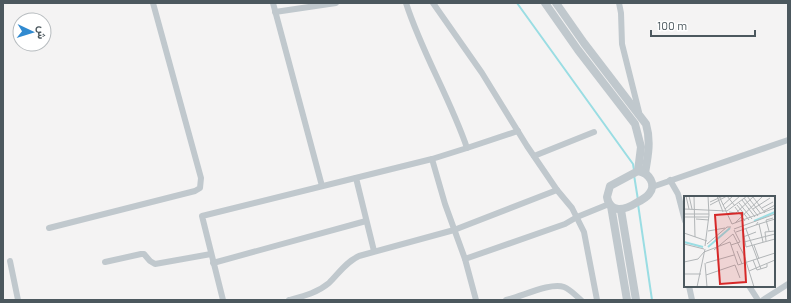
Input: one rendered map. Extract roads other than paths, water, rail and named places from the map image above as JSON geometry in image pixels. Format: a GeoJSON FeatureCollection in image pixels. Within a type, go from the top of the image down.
{"type":"FeatureCollection","features":[{"type":"Feature","properties":{"kind":"street"},"geometry":{"type":"LineString","coordinates":[[49,228],[195,191],[200,188],[201,178],[153,3]]}},
{"type":"Feature","properties":{"kind":"street"},"geometry":{"type":"LineString","coordinates":[[273,3],[322,186]]}},
{"type":"Feature","properties":{"kind":"street"},"geometry":{"type":"LineString","coordinates":[[275,12],[336,3]]}},
{"type":"Feature","properties":{"kind":"street"},"geometry":{"type":"LineString","coordinates":[[406,3],[413,23],[458,123],[467,148]]}},
{"type":"Feature","properties":{"kind":"street"},"geometry":{"type":"LineString","coordinates":[[433,3],[482,73],[534,156],[577,217],[587,243],[597,300]]}},
{"type":"Feature","properties":{"kind":"street"},"geometry":{"type":"LineString","coordinates":[[545,3],[578,50],[635,124],[638,131],[641,147],[642,172],[651,179],[652,187],[647,197],[621,210]]}},
{"type":"Feature","properties":{"kind":"street"},"geometry":{"type":"LineString","coordinates":[[556,3],[584,44],[646,124],[649,135],[642,172]]}},
{"type":"Feature","properties":{"kind":"street"},"geometry":{"type":"LineString","coordinates":[[619,3],[621,13],[622,44],[639,114]]}},
{"type":"Feature","properties":{"kind":"street"},"geometry":{"type":"LineString","coordinates":[[223,300],[202,216],[432,159],[518,131]]}},
{"type":"Feature","properties":{"kind":"street"},"geometry":{"type":"LineString","coordinates":[[534,156],[594,132]]}},
{"type":"Feature","properties":{"kind":"street"},"geometry":{"type":"LineString","coordinates":[[652,187],[788,140]]}},
{"type":"Feature","properties":{"kind":"street"},"geometry":{"type":"LineString","coordinates":[[432,159],[454,230],[465,259],[476,300]]}},
{"type":"Feature","properties":{"kind":"street"},"geometry":{"type":"LineString","coordinates":[[627,300],[607,193],[610,186],[642,172]]}},
{"type":"Feature","properties":{"kind":"street"},"geometry":{"type":"LineString","coordinates":[[356,178],[374,251]]}},
{"type":"Feature","properties":{"kind":"street"},"geometry":{"type":"LineString","coordinates":[[670,180],[678,194],[684,213]]}},
{"type":"Feature","properties":{"kind":"street"},"geometry":{"type":"LineString","coordinates":[[289,300],[317,291],[329,283],[351,260],[374,251],[454,230],[557,190]]}},
{"type":"Feature","properties":{"kind":"street"},"geometry":{"type":"LineString","coordinates":[[465,259],[565,224],[577,217],[610,205],[621,210]]}},
{"type":"Feature","properties":{"kind":"street"},"geometry":{"type":"LineString","coordinates":[[621,210],[636,300]]}},
{"type":"Feature","properties":{"kind":"street"},"geometry":{"type":"LineString","coordinates":[[213,263],[366,221]]}},
{"type":"Feature","properties":{"kind":"street"},"geometry":{"type":"LineString","coordinates":[[105,262],[141,254],[146,255],[150,261],[155,264],[212,254]]}},
{"type":"Feature","properties":{"kind":"street"},"geometry":{"type":"LineString","coordinates":[[10,261],[18,300]]}},
{"type":"Feature","properties":{"kind":"street"},"geometry":{"type":"LineString","coordinates":[[763,300],[788,284]]}},
{"type":"Feature","properties":{"kind":"street"},"geometry":{"type":"LineString","coordinates":[[506,300],[517,299],[551,287],[560,286],[566,287],[581,300]]}},
{"type":"Feature","properties":{"kind":"street"},"geometry":{"type":"LineString","coordinates":[[689,287],[692,300]]}},
{"type":"Feature","properties":{"kind":"street"},"geometry":{"type":"LineString","coordinates":[[749,287],[758,300]]}},
{"type":"Feature","properties":{"kind":"waterway"},"geometry":{"type":"LineString","coordinates":[[517,3],[633,164],[634,170]]}},
{"type":"Feature","properties":{"kind":"waterway"},"geometry":{"type":"LineString","coordinates":[[634,175],[638,200]]}},
{"type":"Feature","properties":{"kind":"waterway"},"geometry":{"type":"LineString","coordinates":[[638,204],[652,300]]}}]}
